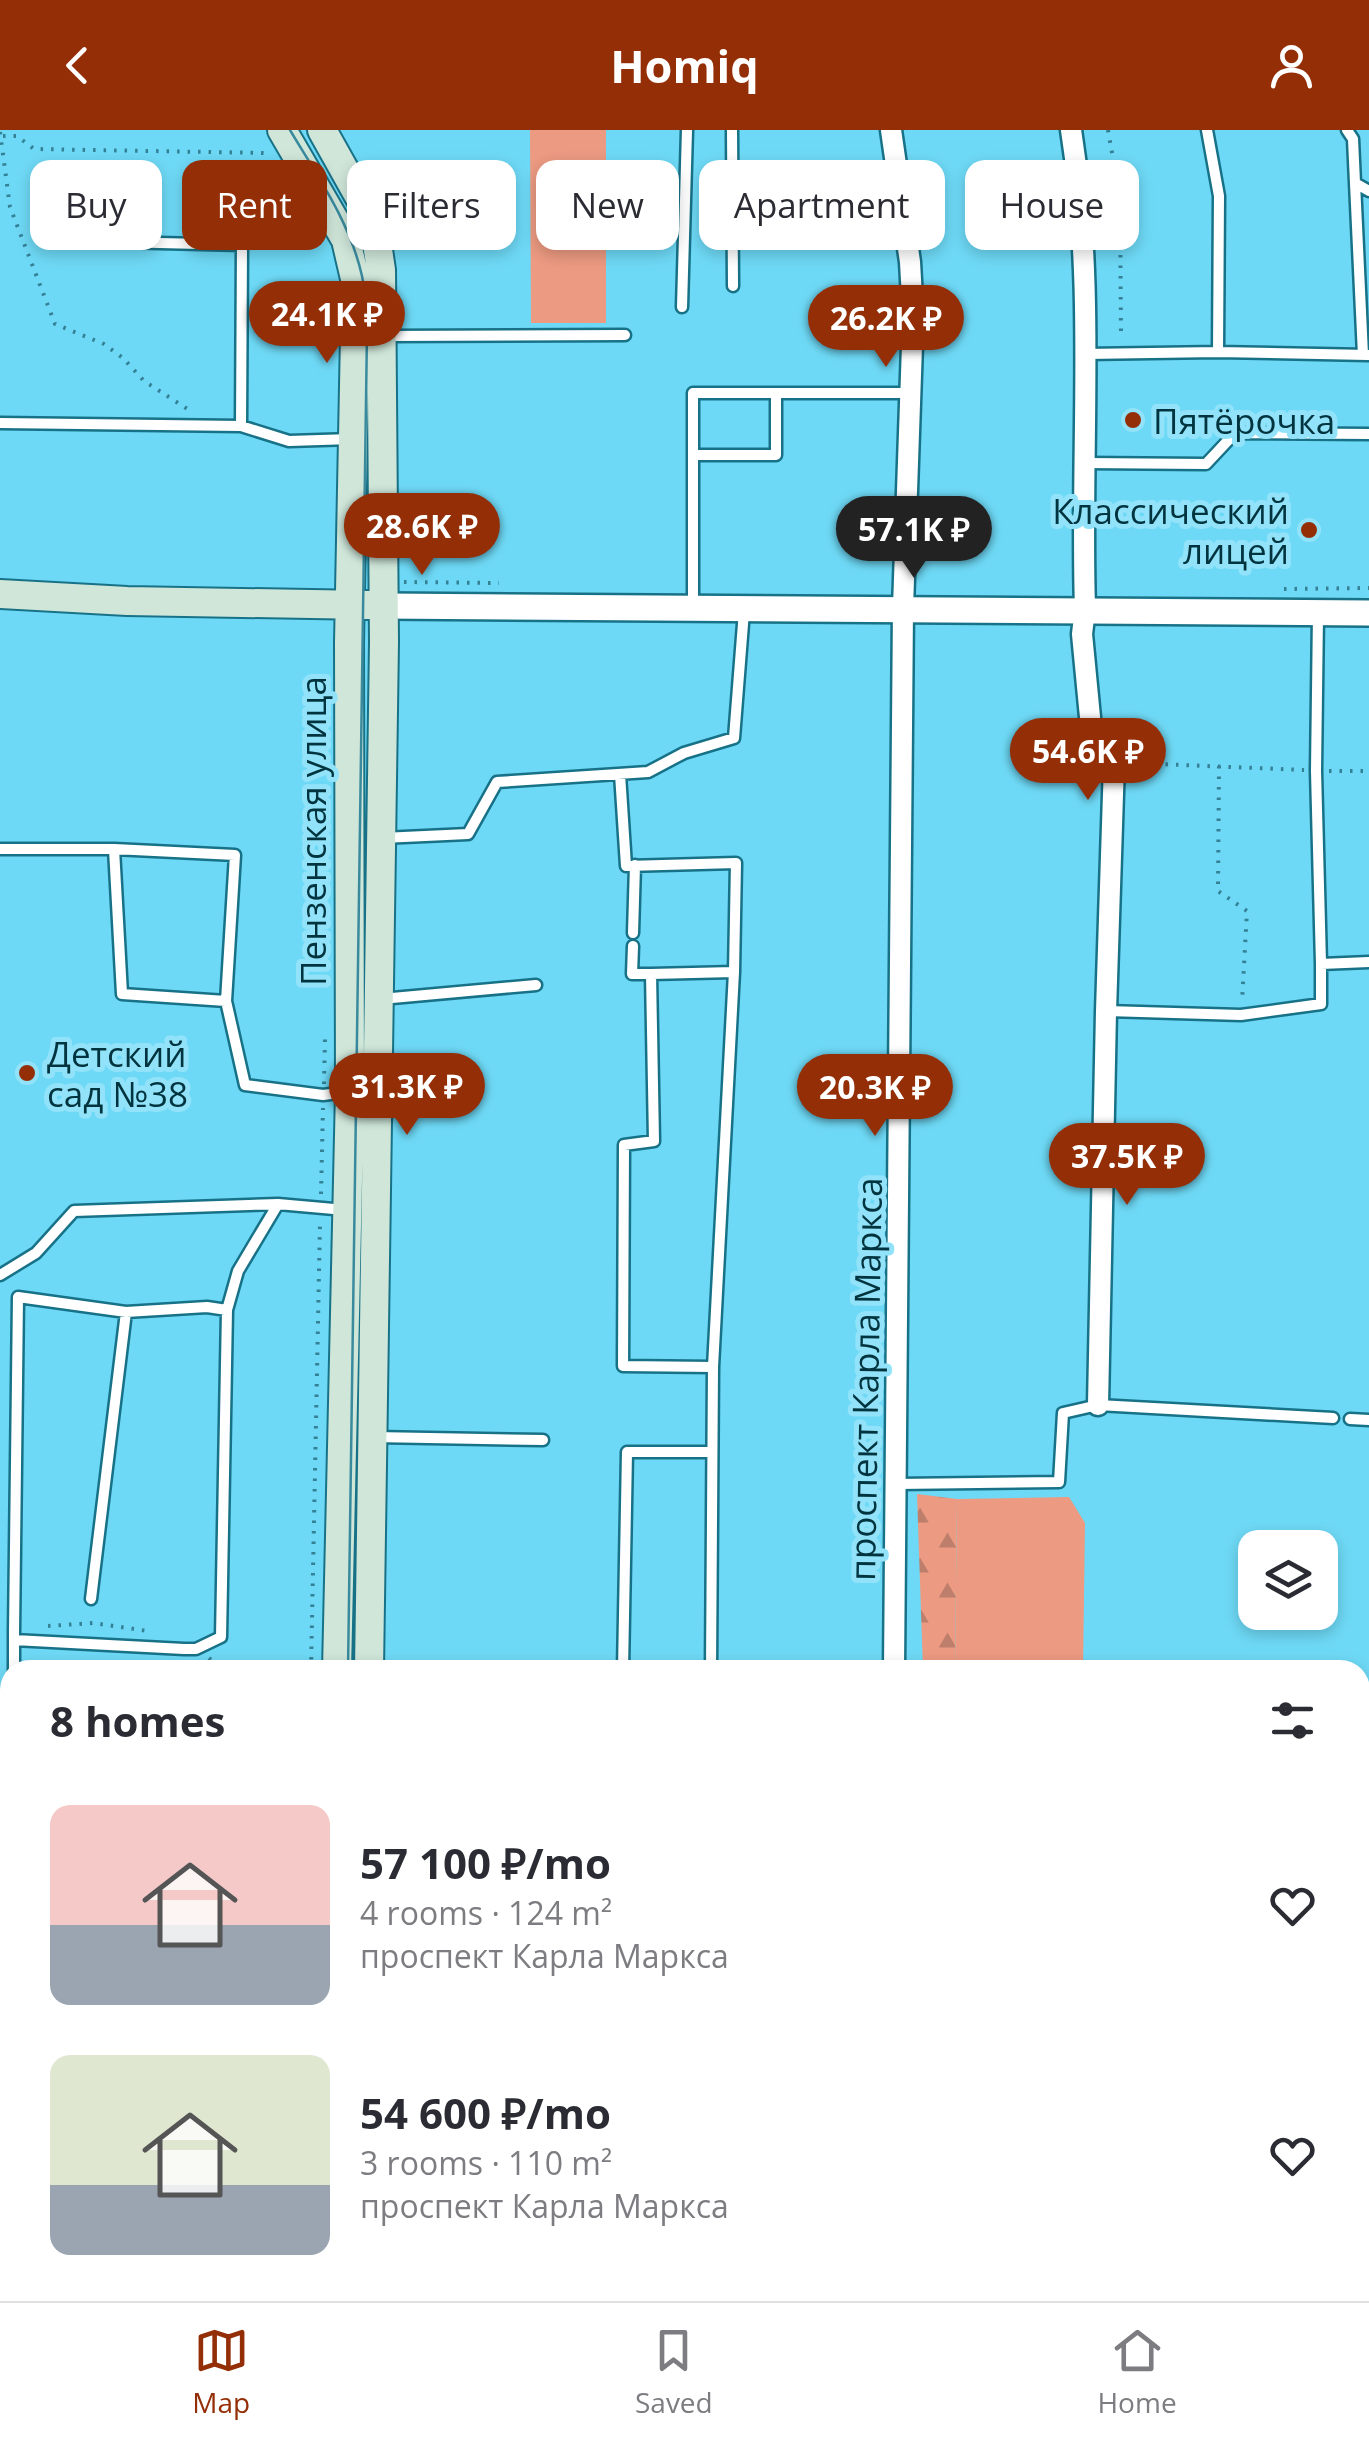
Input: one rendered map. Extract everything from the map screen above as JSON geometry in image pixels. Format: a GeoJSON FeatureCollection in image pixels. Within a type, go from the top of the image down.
{"type":"FeatureCollection","features":[{"type":"Feature","properties":{"kind":"main road","name":"Пензенская улица"},"geometry":{"type":"LineString","coordinates":[[322,130],[374,223],[380,254],[383,336],[380,999],[369,1660]]}},
{"type":"Feature","properties":{"kind":"main road","name":"Пензенская улица"},"geometry":{"type":"LineString","coordinates":[[275,141],[346,240],[356,283],[333,1210],[337,1660]]}},
{"type":"Feature","properties":{"kind":"main road"},"geometry":{"type":"LineString","coordinates":[[0,594],[126,601],[384,606]]}},
{"type":"Feature","properties":{"kind":"street","name":"проспект Карла Маркса"},"geometry":{"type":"LineString","coordinates":[[891,130],[910,262],[913,316],[904,608],[894,1660]]}},
{"type":"Feature","properties":{"kind":"street"},"geometry":{"type":"LineString","coordinates":[[1071,130],[1077,169],[1085,354],[1082,634],[1092,738],[1114,763],[1098,1405]]}},
{"type":"Feature","properties":{"kind":"street"},"geometry":{"type":"LineString","coordinates":[[384,606],[1369,613]]}},
{"type":"Feature","properties":{"kind":"lane"},"geometry":{"type":"LineString","coordinates":[[682,308],[687,130]]}},
{"type":"Feature","properties":{"kind":"lane"},"geometry":{"type":"LineString","coordinates":[[732,130],[734,286]]}},
{"type":"Feature","properties":{"kind":"lane"},"geometry":{"type":"LineString","coordinates":[[1207,130],[1219,196],[1218,352]]}},
{"type":"Feature","properties":{"kind":"lane"},"geometry":{"type":"LineString","coordinates":[[1085,354],[1366,355],[1364,244],[1353,140],[1346,130]]}},
{"type":"Feature","properties":{"kind":"lane"},"geometry":{"type":"LineString","coordinates":[[1355,183],[1369,190]]}},
{"type":"Feature","properties":{"kind":"lane"},"geometry":{"type":"LineString","coordinates":[[162,243],[242,246],[242,426]]}},
{"type":"Feature","properties":{"kind":"lane"},"geometry":{"type":"LineString","coordinates":[[383,336],[625,336]]}},
{"type":"Feature","properties":{"kind":"lane"},"geometry":{"type":"LineString","coordinates":[[693,609],[692,393],[911,392]]}},
{"type":"Feature","properties":{"kind":"lane"},"geometry":{"type":"LineString","coordinates":[[692,456],[776,455],[776,393]]}},
{"type":"Feature","properties":{"kind":"lane"},"geometry":{"type":"LineString","coordinates":[[0,423],[242,426],[289,440],[355,439]]}},
{"type":"Feature","properties":{"kind":"lane"},"geometry":{"type":"LineString","coordinates":[[1086,463],[1206,464],[1235,433],[1369,434]]}},
{"type":"Feature","properties":{"kind":"lane"},"geometry":{"type":"LineString","coordinates":[[381,838],[468,834],[497,782],[648,772],[684,753],[734,738],[744,610]]}},
{"type":"Feature","properties":{"kind":"lane"},"geometry":{"type":"LineString","coordinates":[[1106,1011],[1242,1015],[1320,1004],[1318,613]]}},
{"type":"Feature","properties":{"kind":"lane"},"geometry":{"type":"LineString","coordinates":[[620,774],[626,866],[736,863],[734,972],[712,1367],[712,1660]]}},
{"type":"Feature","properties":{"kind":"lane"},"geometry":{"type":"LineString","coordinates":[[0,849],[235,855],[226,1001],[245,1085],[337,1093]]}},
{"type":"Feature","properties":{"kind":"lane"},"geometry":{"type":"LineString","coordinates":[[114,849],[122,994],[226,1001]]}},
{"type":"Feature","properties":{"kind":"lane"},"geometry":{"type":"LineString","coordinates":[[633,933],[635,865]]}},
{"type":"Feature","properties":{"kind":"lane"},"geometry":{"type":"LineString","coordinates":[[633,946],[632,974],[734,972]]}},
{"type":"Feature","properties":{"kind":"lane"},"geometry":{"type":"LineString","coordinates":[[1321,964],[1369,962]]}},
{"type":"Feature","properties":{"kind":"lane"},"geometry":{"type":"LineString","coordinates":[[651,974],[654,1141],[624,1145],[622,1366],[712,1367]]}},
{"type":"Feature","properties":{"kind":"lane"},"geometry":{"type":"LineString","coordinates":[[380,999],[536,985]]}},
{"type":"Feature","properties":{"kind":"lane"},"geometry":{"type":"LineString","coordinates":[[0,1275],[36,1253],[74,1211],[278,1204],[333,1210]]}},
{"type":"Feature","properties":{"kind":"lane"},"geometry":{"type":"LineString","coordinates":[[14,1640],[184,1650],[196,1649],[221,1637],[228,1310],[238,1271],[278,1204]]}},
{"type":"Feature","properties":{"kind":"lane"},"geometry":{"type":"LineString","coordinates":[[14,1660],[18,1298],[126,1312],[207,1307],[228,1310]]}},
{"type":"Feature","properties":{"kind":"lane"},"geometry":{"type":"LineString","coordinates":[[91,1599],[126,1312]]}},
{"type":"Feature","properties":{"kind":"lane"},"geometry":{"type":"LineString","coordinates":[[897,1484],[1058,1482],[1063,1413],[1098,1405],[1333,1418]]}},
{"type":"Feature","properties":{"kind":"lane"},"geometry":{"type":"LineString","coordinates":[[1350,1419],[1369,1420]]}},
{"type":"Feature","properties":{"kind":"lane"},"geometry":{"type":"LineString","coordinates":[[0,1420],[15,1420]]}},
{"type":"Feature","properties":{"kind":"lane"},"geometry":{"type":"LineString","coordinates":[[374,1437],[543,1440]]}},
{"type":"Feature","properties":{"kind":"lane"},"geometry":{"type":"LineString","coordinates":[[624,1660],[627,1452],[712,1452]]}},
{"type":"Feature","properties":{"kind":"path"},"geometry":{"type":"LineString","coordinates":[[1108,130],[1120,198],[1122,354]]}},
{"type":"Feature","properties":{"kind":"path"},"geometry":{"type":"LineString","coordinates":[[214,426],[144,381],[104,344],[55,324],[10,207],[1,134],[17,136],[34,149],[275,141]]}},
{"type":"Feature","properties":{"kind":"path"},"geometry":{"type":"LineString","coordinates":[[1114,763],[1369,770]]}},
{"type":"Feature","properties":{"kind":"path"},"geometry":{"type":"LineString","coordinates":[[1219,766],[1218,891],[1247,911],[1242,1015]]}},
{"type":"Feature","properties":{"kind":"path"},"geometry":{"type":"LineString","coordinates":[[311,1660],[337,1093],[326,1022]]}},
{"type":"Feature","properties":{"kind":"green space"},"geometry":{"type":"Polygon","coordinates":[[[530,130],[606,130],[606,160],[536,160],[536,250],[606,250],[606,323],[531,323],[530,130]]]}},
{"type":"Feature","properties":{"kind":"green space"},"geometry":{"type":"Polygon","coordinates":[[[917,1494],[957,1499],[955,1660],[923,1660],[917,1494]]]}},
{"type":"Feature","properties":{"kind":"green space"},"geometry":{"type":"Polygon","coordinates":[[[1069,1497],[1085,1523],[1083,1660],[955,1660],[957,1499],[1069,1497]]]}},
{"type":"Feature","properties":{"kind":"tram line"},"geometry":{"type":"LineString","coordinates":[[290,130],[350,237],[363,283],[367,331],[348,1660]]}},
{"type":"Feature","properties":{"kind":"place","name":"Пятёрочка"},"geometry":{"type":"Point","coordinates":[1133,420]}},
{"type":"Feature","properties":{"kind":"place","name":"Классический лицей"},"geometry":{"type":"Point","coordinates":[1309,530]}},
{"type":"Feature","properties":{"kind":"place","name":"Детский сад №38"},"geometry":{"type":"Point","coordinates":[27,1073]}}]}
